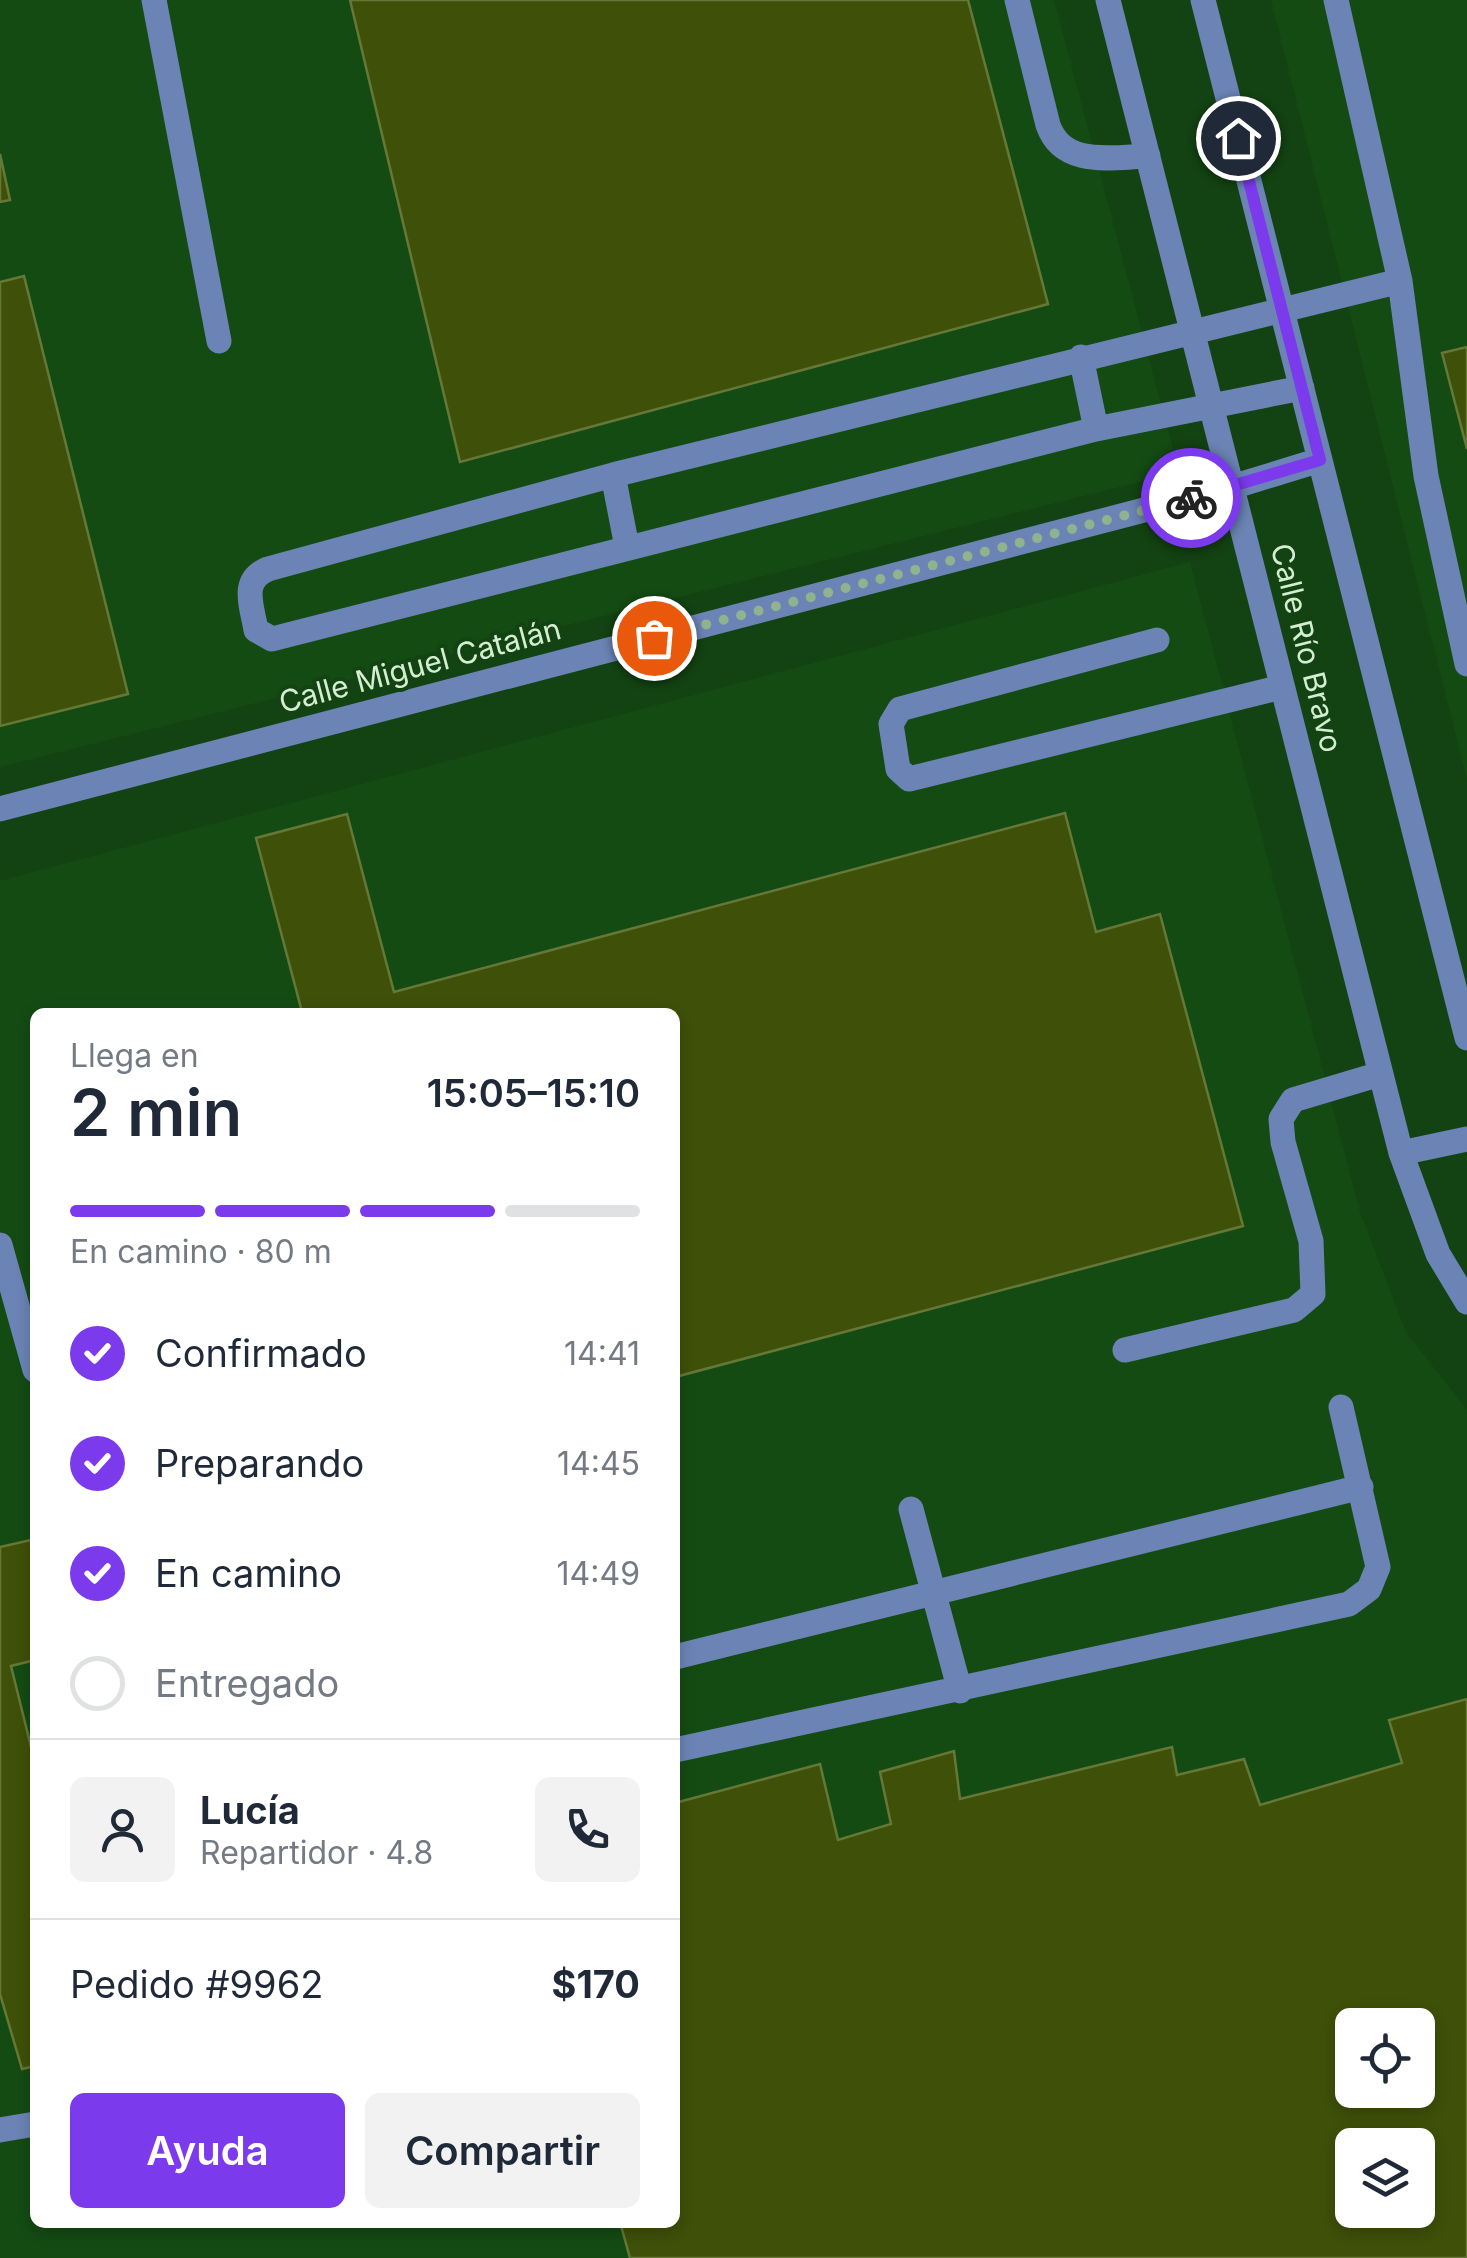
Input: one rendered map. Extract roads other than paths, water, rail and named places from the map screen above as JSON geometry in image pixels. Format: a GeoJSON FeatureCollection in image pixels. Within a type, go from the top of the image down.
{"type":"FeatureCollection","features":[{"type":"Feature","properties":{"kind":"street"},"geometry":{"type":"LineString","coordinates":[[154,0],[220,341]]}},
{"type":"Feature","properties":{"kind":"street"},"geometry":{"type":"LineString","coordinates":[[1017,0],[1048,124],[1058,142],[1082,158],[1148,156]]}},
{"type":"Feature","properties":{"kind":"street","name":"Calle Río Bravo"},"geometry":{"type":"LineString","coordinates":[[1108,0],[1402,1154],[1438,1254],[1467,1302]]}},
{"type":"Feature","properties":{"kind":"street","name":"Calle Río Bravo"},"geometry":{"type":"LineString","coordinates":[[1203,0],[1466,1034]]}},
{"type":"Feature","properties":{"kind":"street"},"geometry":{"type":"LineString","coordinates":[[1336,0],[1400,281],[1426,476],[1462,623],[1467,664]]}},
{"type":"Feature","properties":{"kind":"street"},"geometry":{"type":"LineString","coordinates":[[1302,388],[1212,409],[1096,429],[272,639],[256,630],[249,588],[259,573],[613,475],[1400,281]]}},
{"type":"Feature","properties":{"kind":"street"},"geometry":{"type":"LineString","coordinates":[[1080,357],[1096,429]]}},
{"type":"Feature","properties":{"kind":"street","name":"Calle Miguel Catalán"},"geometry":{"type":"LineString","coordinates":[[0,809],[1232,487],[1320,460]]}},
{"type":"Feature","properties":{"kind":"street"},"geometry":{"type":"LineString","coordinates":[[613,475],[627,547]]}},
{"type":"Feature","properties":{"kind":"street"},"geometry":{"type":"LineString","coordinates":[[1157,640],[900,709],[890,724],[898,769],[910,779],[1282,686]]}},
{"type":"Feature","properties":{"kind":"street"},"geometry":{"type":"LineString","coordinates":[[1125,1350],[1294,1310],[1313,1294],[1311,1241],[1283,1142],[1281,1119],[1293,1100],[1380,1074]]}},
{"type":"Feature","properties":{"kind":"street"},"geometry":{"type":"LineString","coordinates":[[1402,1154],[1467,1139]]}},
{"type":"Feature","properties":{"kind":"street"},"geometry":{"type":"LineString","coordinates":[[0,1245],[30,1352]]}},
{"type":"Feature","properties":{"kind":"street"},"geometry":{"type":"LineString","coordinates":[[680,1749],[1349,1604],[1369,1589],[1378,1567],[1340,1407]]}},
{"type":"Feature","properties":{"kind":"street"},"geometry":{"type":"LineString","coordinates":[[680,1657],[1361,1488]]}},
{"type":"Feature","properties":{"kind":"street"},"geometry":{"type":"LineString","coordinates":[[912,1509],[960,1691]]}},
{"type":"Feature","properties":{"kind":"street"},"geometry":{"type":"LineString","coordinates":[[0,2130],[30,2125]]}}]}
